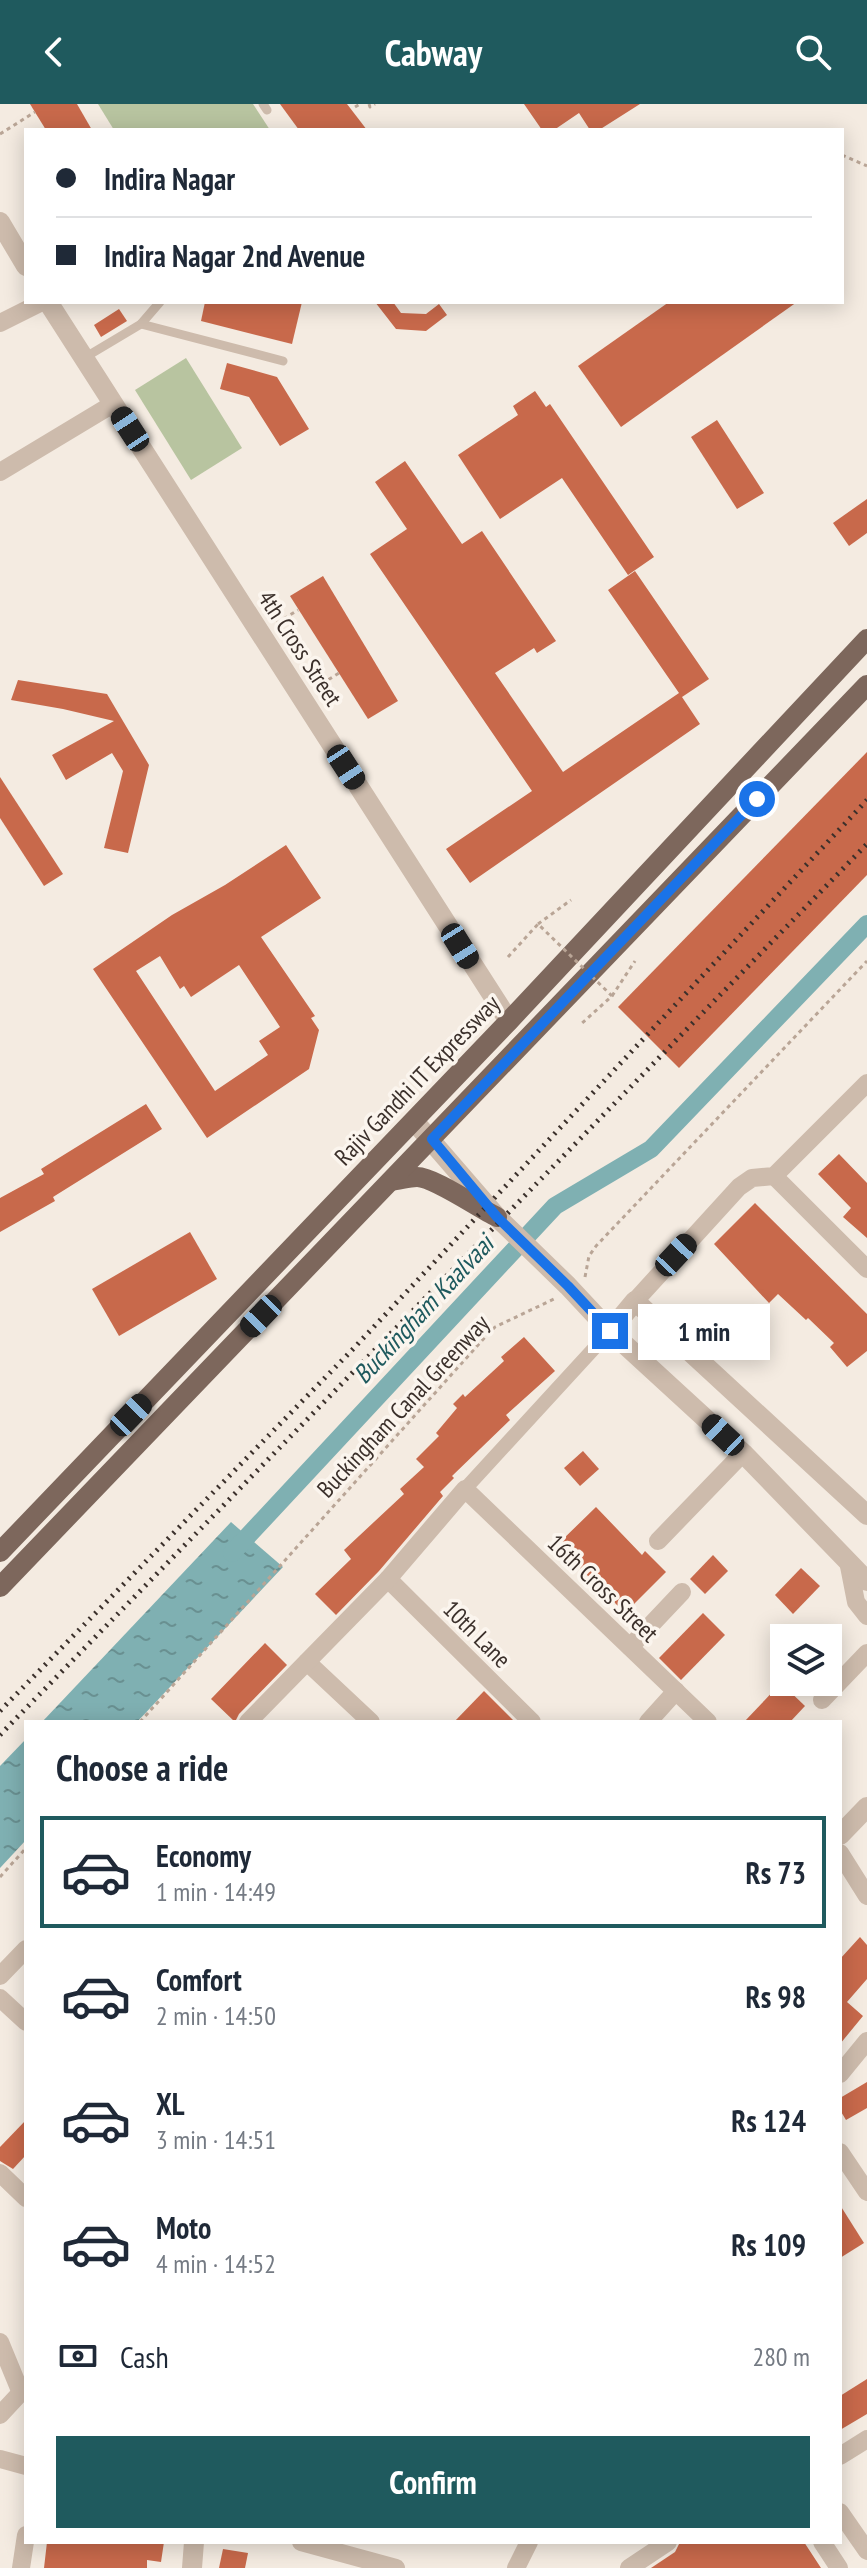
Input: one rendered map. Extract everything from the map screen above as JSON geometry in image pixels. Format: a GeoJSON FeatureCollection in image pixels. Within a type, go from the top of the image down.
{"type":"FeatureCollection","features":[{"type":"Feature","properties":{"kind":"main road","name":"Rajiv Gandhi IT Expressway"},"geometry":{"type":"LineString","coordinates":[[0,1552],[509,1021],[867,639]]}},
{"type":"Feature","properties":{"kind":"main road"},"geometry":{"type":"LineString","coordinates":[[0,1587],[867,685]]}},
{"type":"Feature","properties":{"kind":"main road"},"geometry":{"type":"LineString","coordinates":[[391,1181],[420,1177],[439,1184],[497,1217]]}},
{"type":"Feature","properties":{"kind":"street"},"geometry":{"type":"LineString","coordinates":[[0,222],[24,263]]}},
{"type":"Feature","properties":{"kind":"street"},"geometry":{"type":"LineString","coordinates":[[0,323],[41,304]]}},
{"type":"Feature","properties":{"kind":"street","name":"4th Cross Street"},"geometry":{"type":"LineString","coordinates":[[46,304],[509,1021]]}},
{"type":"Feature","properties":{"kind":"street"},"geometry":{"type":"LineString","coordinates":[[0,472],[113,404]]}},
{"type":"Feature","properties":{"kind":"street"},"geometry":{"type":"LineString","coordinates":[[774,1176],[867,1083]]}},
{"type":"Feature","properties":{"kind":"street"},"geometry":{"type":"LineString","coordinates":[[414,1121],[497,1217],[610,1331],[743,1453],[867,1581]]}},
{"type":"Feature","properties":{"kind":"street"},"geometry":{"type":"LineString","coordinates":[[250,1720],[388,1579],[465,1489],[739,1187],[761,1175],[774,1176],[867,1269]]}},
{"type":"Feature","properties":{"kind":"street"},"geometry":{"type":"LineString","coordinates":[[635,1301],[867,1515]]}},
{"type":"Feature","properties":{"kind":"street"},"geometry":{"type":"LineString","coordinates":[[658,1541],[743,1453]]}},
{"type":"Feature","properties":{"kind":"street","name":"16th Cross Street"},"geometry":{"type":"LineString","coordinates":[[465,1489],[706,1720]]}},
{"type":"Feature","properties":{"kind":"street"},"geometry":{"type":"LineString","coordinates":[[848,1561],[856,1602],[867,1616]]}},
{"type":"Feature","properties":{"kind":"street","name":"10th Lane"},"geometry":{"type":"LineString","coordinates":[[388,1579],[530,1720]]}},
{"type":"Feature","properties":{"kind":"street"},"geometry":{"type":"LineString","coordinates":[[630,1647],[682,1592]]}},
{"type":"Feature","properties":{"kind":"street"},"geometry":{"type":"LineString","coordinates":[[822,1700],[867,1653]]}},
{"type":"Feature","properties":{"kind":"street"},"geometry":{"type":"LineString","coordinates":[[307,1662],[369,1720]]}},
{"type":"Feature","properties":{"kind":"street"},"geometry":{"type":"LineString","coordinates":[[650,1720],[676,1691]]}},
{"type":"Feature","properties":{"kind":"street"},"geometry":{"type":"LineString","coordinates":[[842,1833],[867,1807]]}},
{"type":"Feature","properties":{"kind":"street"},"geometry":{"type":"LineString","coordinates":[[842,1856],[867,1896]]}},
{"type":"Feature","properties":{"kind":"street"},"geometry":{"type":"LineString","coordinates":[[0,1976],[24,1951]]}},
{"type":"Feature","properties":{"kind":"street"},"geometry":{"type":"LineString","coordinates":[[0,1998],[24,2020]]}},
{"type":"Feature","properties":{"kind":"street"},"geometry":{"type":"LineString","coordinates":[[842,2072],[867,2041]]}},
{"type":"Feature","properties":{"kind":"street"},"geometry":{"type":"LineString","coordinates":[[842,2155],[867,2192]]}},
{"type":"Feature","properties":{"kind":"street"},"geometry":{"type":"LineString","coordinates":[[0,2173],[24,2196]]}},
{"type":"Feature","properties":{"kind":"street"},"geometry":{"type":"LineString","coordinates":[[0,2342],[24,2390],[0,2415]]}},
{"type":"Feature","properties":{"kind":"street"},"geometry":{"type":"LineString","coordinates":[[842,2455],[867,2439]]}},
{"type":"Feature","properties":{"kind":"street"},"geometry":{"type":"LineString","coordinates":[[0,2459],[24,2465]]}},
{"type":"Feature","properties":{"kind":"street"},"geometry":{"type":"LineString","coordinates":[[842,2515],[867,2551]]}},
{"type":"Feature","properties":{"kind":"street"},"geometry":{"type":"LineString","coordinates":[[21,2568],[25,2544]]}},
{"type":"Feature","properties":{"kind":"street"},"geometry":{"type":"LineString","coordinates":[[192,2568],[194,2544]]}},
{"type":"Feature","properties":{"kind":"street"},"geometry":{"type":"LineString","coordinates":[[308,2544],[396,2568]]}},
{"type":"Feature","properties":{"kind":"street"},"geometry":{"type":"LineString","coordinates":[[516,2568],[528,2544]]}},
{"type":"Feature","properties":{"kind":"street"},"geometry":{"type":"LineString","coordinates":[[629,2568],[665,2544]]}},
{"type":"Feature","properties":{"kind":"street"},"geometry":{"type":"LineString","coordinates":[[823,2544],[839,2568]]}},
{"type":"Feature","properties":{"kind":"lane"},"geometry":{"type":"LineString","coordinates":[[84,358],[141,324],[158,304]]}},
{"type":"Feature","properties":{"kind":"lane"},"geometry":{"type":"LineString","coordinates":[[141,324],[283,361]]}},
{"type":"Feature","properties":{"kind":"path"},"geometry":{"type":"LineString","coordinates":[[355,107],[360,104]]}},
{"type":"Feature","properties":{"kind":"path"},"geometry":{"type":"LineString","coordinates":[[369,104],[370,107],[375,104]]}},
{"type":"Feature","properties":{"kind":"path"},"geometry":{"type":"LineString","coordinates":[[0,134],[35,112]]}},
{"type":"Feature","properties":{"kind":"path"},"geometry":{"type":"LineString","coordinates":[[844,156],[867,166]]}},
{"type":"Feature","properties":{"kind":"path"},"geometry":{"type":"LineString","coordinates":[[260,633],[298,610]]}},
{"type":"Feature","properties":{"kind":"path"},"geometry":{"type":"LineString","coordinates":[[301,697],[339,673]]}},
{"type":"Feature","properties":{"kind":"path"},"geometry":{"type":"LineString","coordinates":[[508,957],[538,924],[571,900]]}},
{"type":"Feature","properties":{"kind":"path"},"geometry":{"type":"LineString","coordinates":[[538,924],[612,996]]}},
{"type":"Feature","properties":{"kind":"path"},"geometry":{"type":"LineString","coordinates":[[580,1025],[612,996],[635,961]]}},
{"type":"Feature","properties":{"kind":"path"},"geometry":{"type":"LineString","coordinates":[[570,1288],[586,1277],[589,1256],[596,1246],[867,961]]}},
{"type":"Feature","properties":{"kind":"path","name":"Buckingham Canal Greenway"},"geometry":{"type":"LineString","coordinates":[[142,1720],[487,1335],[510,1319],[570,1288]]}},
{"type":"Feature","properties":{"kind":"path"},"geometry":{"type":"LineString","coordinates":[[0,1877],[24,1850]]}},
{"type":"Feature","properties":{"kind":"green space"},"geometry":{"type":"Polygon","coordinates":[[[98,104],[253,104],[269,128],[113,128],[98,104]]]}},
{"type":"Feature","properties":{"kind":"green space"},"geometry":{"type":"Polygon","coordinates":[[[186,358],[242,448],[191,480],[135,390],[186,358]]]}},
{"type":"Feature","properties":{"kind":"water"},"geometry":{"type":"Polygon","coordinates":[[[231,1522],[283,1567],[139,1720],[44,1720],[231,1522]]]}},
{"type":"Feature","properties":{"kind":"water"},"geometry":{"type":"Polygon","coordinates":[[[24,1741],[24,1842],[0,1868],[0,1766],[24,1741]]]}},
{"type":"Feature","properties":{"kind":"building"},"geometry":{"type":"Polygon","coordinates":[[[30,104],[77,104],[91,128],[45,128],[30,104]]]}},
{"type":"Feature","properties":{"kind":"building"},"geometry":{"type":"Polygon","coordinates":[[[280,104],[347,104],[365,128],[298,128],[280,104]]]}},
{"type":"Feature","properties":{"kind":"building"},"geometry":{"type":"Polygon","coordinates":[[[524,104],[640,104],[602,128],[589,128],[579,113],[557,128],[541,128],[524,104]]]}},
{"type":"Feature","properties":{"kind":"building"},"geometry":{"type":"Polygon","coordinates":[[[205,304],[302,304],[292,344],[201,321],[205,304]]]}},
{"type":"Feature","properties":{"kind":"building"},"geometry":{"type":"Polygon","coordinates":[[[377,304],[394,304],[401,313],[426,314],[439,304],[447,315],[426,331],[396,329],[377,304]]]}},
{"type":"Feature","properties":{"kind":"building"},"geometry":{"type":"Polygon","coordinates":[[[666,304],[794,304],[621,427],[578,366],[666,304]]]}},
{"type":"Feature","properties":{"kind":"building"},"geometry":{"type":"Polygon","coordinates":[[[119,309],[127,321],[101,337],[94,325],[119,309]]]}},
{"type":"Feature","properties":{"kind":"building"},"geometry":{"type":"Polygon","coordinates":[[[227,363],[277,377],[309,429],[280,446],[249,397],[220,389],[227,363]]]}},
{"type":"Feature","properties":{"kind":"building"},"geometry":{"type":"Polygon","coordinates":[[[535,391],[546,407],[550,404],[654,557],[628,575],[562,478],[500,519],[458,455],[518,415],[513,406],[535,391]]]}},
{"type":"Feature","properties":{"kind":"building"},"geometry":{"type":"Polygon","coordinates":[[[717,420],[764,493],[737,509],[691,437],[717,420]]]}},
{"type":"Feature","properties":{"kind":"building"},"geometry":{"type":"Polygon","coordinates":[[[405,461],[462,544],[482,531],[556,641],[537,653],[534,648],[495,673],[563,772],[679,693],[608,590],[635,571],[709,679],[682,697],[700,724],[470,883],[446,849],[532,791],[370,554],[407,529],[375,482],[405,461]]]}},
{"type":"Feature","properties":{"kind":"building"},"geometry":{"type":"Polygon","coordinates":[[[867,499],[867,533],[849,546],[833,523],[867,499]]]}},
{"type":"Feature","properties":{"kind":"building"},"geometry":{"type":"Polygon","coordinates":[[[323,576],[398,701],[368,719],[290,596],[323,576]]]}},
{"type":"Feature","properties":{"kind":"building"},"geometry":{"type":"Polygon","coordinates":[[[18,680],[107,694],[149,765],[128,853],[104,848],[123,771],[112,753],[66,780],[52,755],[114,721],[11,700],[18,680]]]}},
{"type":"Feature","properties":{"kind":"building"},"geometry":{"type":"Polygon","coordinates":[[[867,752],[867,875],[679,1068],[618,1007],[867,752]]]}},
{"type":"Feature","properties":{"kind":"building"},"geometry":{"type":"Polygon","coordinates":[[[0,777],[63,874],[44,886],[0,818],[0,777]]]}},
{"type":"Feature","properties":{"kind":"building"},"geometry":{"type":"Polygon","coordinates":[[[286,845],[321,898],[261,937],[315,1016],[311,1018],[319,1030],[309,1069],[207,1138],[93,969],[172,915],[286,845]],[[160,956],[136,971],[215,1091],[268,1055],[259,1041],[280,1027],[239,965],[191,997],[184,986],[180,989],[160,956]]]}},
{"type":"Feature","properties":{"kind":"building"},"geometry":{"type":"Polygon","coordinates":[[[146,1104],[162,1129],[53,1197],[55,1201],[0,1232],[0,1198],[44,1174],[41,1169],[146,1104]]]}},
{"type":"Feature","properties":{"kind":"building"},"geometry":{"type":"Polygon","coordinates":[[[839,1154],[867,1183],[867,1238],[843,1217],[851,1208],[818,1174],[839,1154]]]}},
{"type":"Feature","properties":{"kind":"building"},"geometry":{"type":"Polygon","coordinates":[[[755,1203],[867,1314],[867,1351],[847,1367],[830,1347],[834,1343],[808,1318],[806,1320],[778,1294],[769,1303],[714,1244],[755,1203]]]}},
{"type":"Feature","properties":{"kind":"building"},"geometry":{"type":"Polygon","coordinates":[[[190,1232],[217,1279],[119,1336],[92,1289],[190,1232]]]}},
{"type":"Feature","properties":{"kind":"building"},"geometry":{"type":"Polygon","coordinates":[[[524,1337],[555,1371],[506,1415],[510,1420],[452,1476],[454,1478],[440,1492],[443,1496],[379,1571],[336,1615],[315,1594],[351,1559],[344,1550],[404,1494],[400,1489],[424,1467],[416,1459],[439,1436],[436,1433],[457,1408],[453,1404],[504,1361],[501,1357],[524,1337]]]}},
{"type":"Feature","properties":{"kind":"building"},"geometry":{"type":"Polygon","coordinates":[[[583,1451],[599,1469],[580,1486],[564,1468],[583,1451]]]}},
{"type":"Feature","properties":{"kind":"building"},"geometry":{"type":"Polygon","coordinates":[[[596,1507],[642,1555],[645,1551],[666,1572],[625,1613],[557,1545],[596,1507]]]}},
{"type":"Feature","properties":{"kind":"building"},"geometry":{"type":"Polygon","coordinates":[[[713,1555],[728,1571],[705,1594],[690,1579],[713,1555]]]}},
{"type":"Feature","properties":{"kind":"building"},"geometry":{"type":"Polygon","coordinates":[[[801,1568],[820,1586],[793,1614],[775,1595],[801,1568]]]}},
{"type":"Feature","properties":{"kind":"building"},"geometry":{"type":"Polygon","coordinates":[[[703,1613],[725,1635],[681,1680],[659,1658],[703,1613]]]}},
{"type":"Feature","properties":{"kind":"building"},"geometry":{"type":"Polygon","coordinates":[[[265,1643],[287,1665],[236,1720],[211,1699],[265,1643]]]}},
{"type":"Feature","properties":{"kind":"building"},"geometry":{"type":"Polygon","coordinates":[[[484,1691],[513,1720],[456,1720],[484,1691]]]}},
{"type":"Feature","properties":{"kind":"building"},"geometry":{"type":"Polygon","coordinates":[[[770,1695],[795,1696],[805,1706],[792,1720],[746,1720],[770,1695]]]}},
{"type":"Feature","properties":{"kind":"building"},"geometry":{"type":"Polygon","coordinates":[[[860,1937],[867,1945],[867,1979],[847,2002],[863,2016],[842,2042],[842,1957],[860,1937]]]}},
{"type":"Feature","properties":{"kind":"building"},"geometry":{"type":"Polygon","coordinates":[[[867,2082],[867,2108],[846,2120],[842,2113],[842,2097],[867,2082]]]}},
{"type":"Feature","properties":{"kind":"building"},"geometry":{"type":"Polygon","coordinates":[[[24,2122],[24,2157],[13,2169],[0,2161],[0,2147],[24,2122]]]}},
{"type":"Feature","properties":{"kind":"building"},"geometry":{"type":"Polygon","coordinates":[[[842,2208],[864,2243],[842,2257],[842,2208]]]}},
{"type":"Feature","properties":{"kind":"building"},"geometry":{"type":"Polygon","coordinates":[[[867,2379],[867,2414],[842,2429],[842,2395],[867,2379]]]}},
{"type":"Feature","properties":{"kind":"building"},"geometry":{"type":"Polygon","coordinates":[[[47,2544],[164,2544],[161,2562],[147,2560],[147,2568],[44,2568],[47,2544]]]}},
{"type":"Feature","properties":{"kind":"building"},"geometry":{"type":"Polygon","coordinates":[[[679,2544],[805,2544],[821,2568],[651,2568],[675,2552],[679,2544]]]}},
{"type":"Feature","properties":{"kind":"building"},"geometry":{"type":"Polygon","coordinates":[[[223,2549],[248,2553],[245,2568],[219,2568],[223,2549]]]}},
{"type":"Feature","properties":{"kind":"waterway","name":"Buckingham Kaalvaai"},"geometry":{"type":"LineString","coordinates":[[232,1553],[555,1206],[651,1149],[867,924]]}},
{"type":"Feature","properties":{"kind":"railway"},"geometry":{"type":"LineString","coordinates":[[0,1711],[354,1348],[867,800]]}},
{"type":"Feature","properties":{"kind":"railway"},"geometry":{"type":"LineString","coordinates":[[0,1735],[867,844]]}},
{"type":"Feature","properties":{"kind":"route"},"geometry":{"type":"LineString","coordinates":[[610,1331],[497,1217],[432,1139],[757,799]]}}]}
